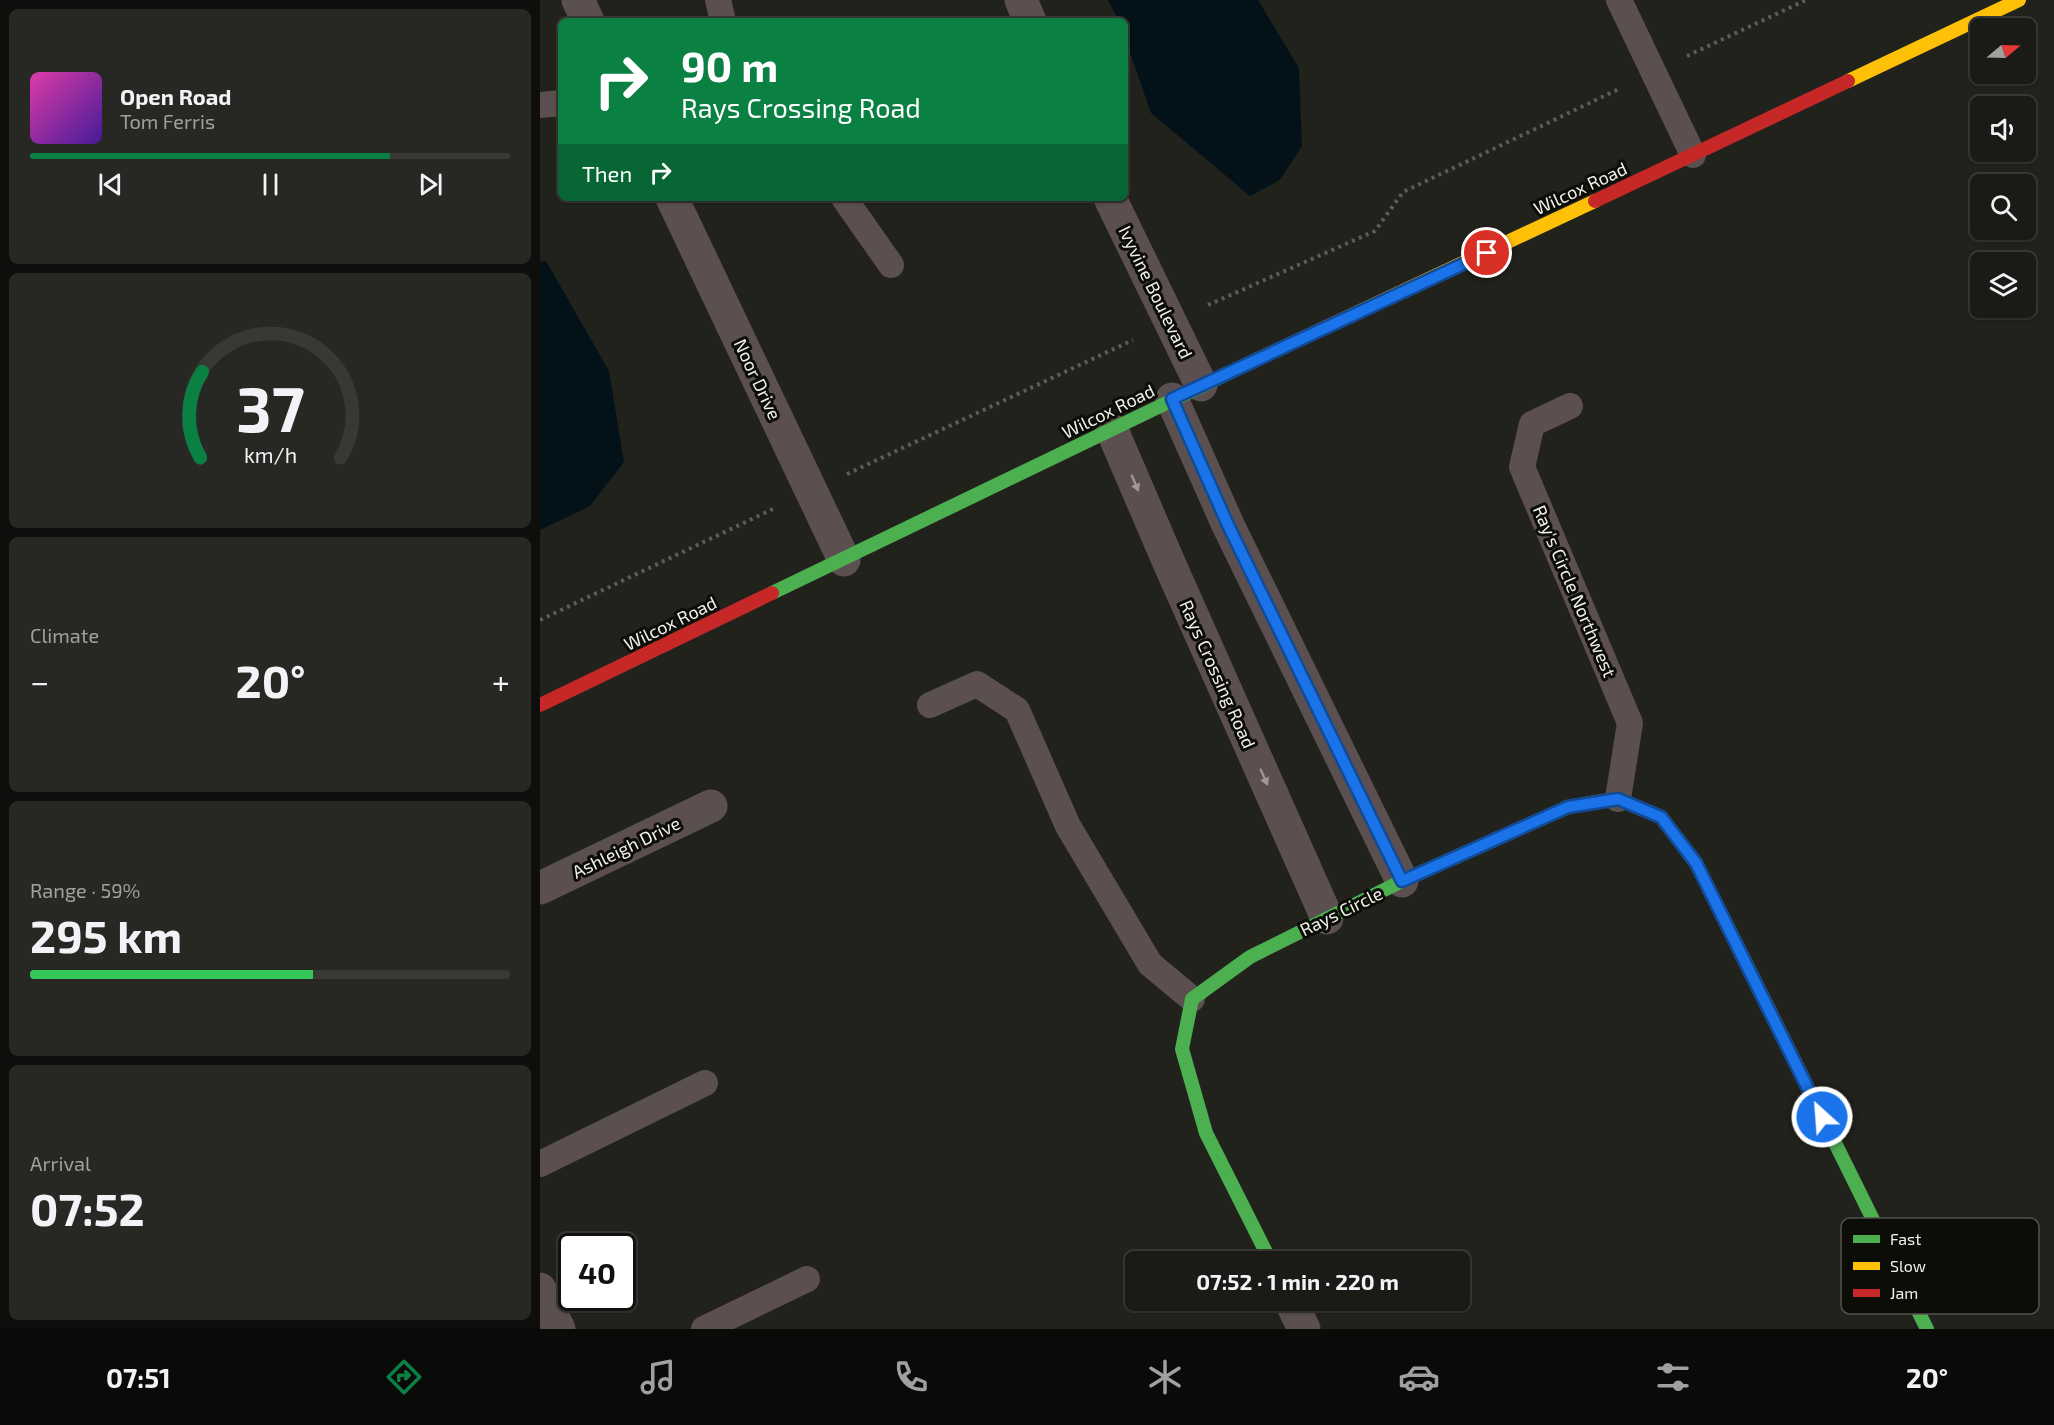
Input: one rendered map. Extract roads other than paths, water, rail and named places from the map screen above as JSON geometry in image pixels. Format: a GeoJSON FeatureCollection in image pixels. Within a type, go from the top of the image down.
{"type":"FeatureCollection","features":[{"type":"Feature","properties":{"kind":"street"},"geometry":{"type":"LineString","coordinates":[[578,0],[587,18]]}},
{"type":"Feature","properties":{"kind":"street"},"geometry":{"type":"LineString","coordinates":[[1021,0],[1029,18]]}},
{"type":"Feature","properties":{"kind":"street","name":"Wilcox Road"},"geometry":{"type":"LineString","coordinates":[[540,705],[844,560],[1201,385],[1383,302],[2019,0]]}},
{"type":"Feature","properties":{"kind":"street","name":"Noor Drive"},"geometry":{"type":"LineString","coordinates":[[673,201],[844,560]]}},
{"type":"Feature","properties":{"kind":"street","name":"Ivyvine Boulevard"},"geometry":{"type":"LineString","coordinates":[[1111,201],[1201,385]]}},
{"type":"Feature","properties":{"kind":"street"},"geometry":{"type":"LineString","coordinates":[[1172,399],[1228,525],[1402,881]]}},
{"type":"Feature","properties":{"kind":"street","name":"Rays Crossing Road"},"geometry":{"type":"LineString","coordinates":[[1112,430],[1327,918]]}},
{"type":"Feature","properties":{"kind":"street"},"geometry":{"type":"LineString","coordinates":[[1618,799],[1661,817],[1696,863],[1872,1218]]}},
{"type":"Feature","properties":{"kind":"street","name":"Rays Circle"},"geometry":{"type":"LineString","coordinates":[[1192,999],[1250,957],[1402,881],[1568,807],[1618,799]]}},
{"type":"Feature","properties":{"kind":"street","name":"Ashleigh Drive"},"geometry":{"type":"LineString","coordinates":[[540,888],[711,806]]}},
{"type":"Feature","properties":{"kind":"street"},"geometry":{"type":"LineString","coordinates":[[1192,999],[1182,1049],[1206,1133],[1265,1251]]}},
{"type":"Feature","properties":{"kind":"street"},"geometry":{"type":"LineString","coordinates":[[540,1289],[559,1329]]}},
{"type":"Feature","properties":{"kind":"street"},"geometry":{"type":"LineString","coordinates":[[1295,1311],[1304,1329]]}},
{"type":"Feature","properties":{"kind":"street"},"geometry":{"type":"LineString","coordinates":[[1920,1314],[1927,1329]]}},
{"type":"Feature","properties":{"kind":"lane"},"geometry":{"type":"LineString","coordinates":[[718,0],[722,18]]}},
{"type":"Feature","properties":{"kind":"lane"},"geometry":{"type":"LineString","coordinates":[[1619,0],[1693,155]]}},
{"type":"Feature","properties":{"kind":"lane"},"geometry":{"type":"LineString","coordinates":[[540,105],[558,103]]}},
{"type":"Feature","properties":{"kind":"lane"},"geometry":{"type":"LineString","coordinates":[[846,201],[891,264]]}},
{"type":"Feature","properties":{"kind":"lane","name":"Ray's Circle Northwest"},"geometry":{"type":"LineString","coordinates":[[1569,405],[1532,424],[1522,467],[1630,723],[1618,799]]}},
{"type":"Feature","properties":{"kind":"lane"},"geometry":{"type":"LineString","coordinates":[[930,705],[976,684],[1017,710],[1068,826],[1150,964],[1192,999]]}},
{"type":"Feature","properties":{"kind":"lane"},"geometry":{"type":"LineString","coordinates":[[540,1164],[705,1083]]}},
{"type":"Feature","properties":{"kind":"lane"},"geometry":{"type":"LineString","coordinates":[[704,1329],[807,1279]]}}]}
